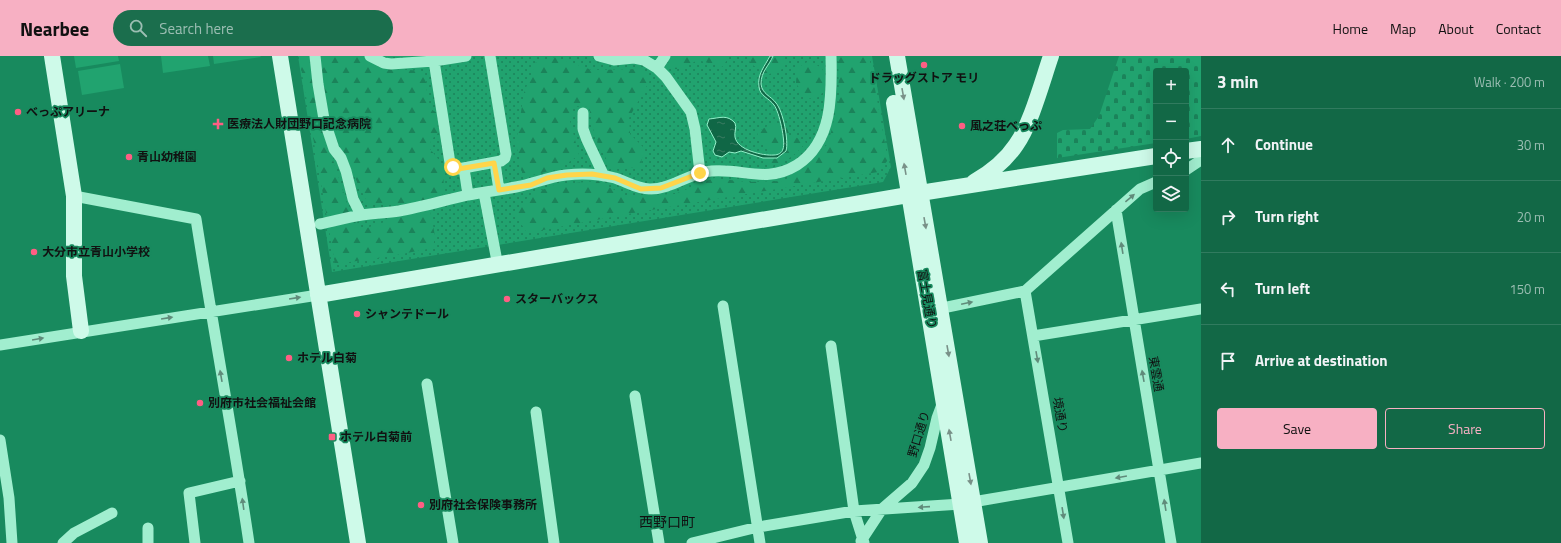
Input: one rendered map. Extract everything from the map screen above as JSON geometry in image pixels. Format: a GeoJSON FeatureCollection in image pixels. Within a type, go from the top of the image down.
{"type":"FeatureCollection","features":[{"type":"Feature","properties":{"kind":"street"},"geometry":{"type":"LineString","coordinates":[[52,56],[74,196],[74,276],[81,331]]}},
{"type":"Feature","properties":{"kind":"street"},"geometry":{"type":"LineString","coordinates":[[280,56],[358,543]]}},
{"type":"Feature","properties":{"kind":"street"},"geometry":{"type":"LineString","coordinates":[[315,56],[324,119],[334,149],[341,158],[353,199],[361,215]]}},
{"type":"Feature","properties":{"kind":"street"},"geometry":{"type":"LineString","coordinates":[[370,56],[384,63],[400,60],[434,61],[466,56]]}},
{"type":"Feature","properties":{"kind":"street"},"geometry":{"type":"LineString","coordinates":[[434,61],[450,163],[453,167],[458,169],[494,163],[505,158],[506,154],[490,56]]}},
{"type":"Feature","properties":{"kind":"street"},"geometry":{"type":"LineString","coordinates":[[599,56],[614,60],[634,58],[644,60],[657,68],[666,78],[691,112],[700,173]]}},
{"type":"Feature","properties":{"kind":"street"},"geometry":{"type":"LineString","coordinates":[[657,68],[665,56]]}},
{"type":"Feature","properties":{"kind":"street"},"geometry":{"type":"LineString","coordinates":[[320,224],[361,215],[400,210],[468,195],[531,185],[547,178],[567,175],[592,174],[604,176],[615,178],[641,189],[648,189],[661,188],[700,173],[715,170],[743,172],[758,175],[774,174],[798,164],[808,156],[821,137],[826,123],[831,92],[831,56]]}},
{"type":"Feature","properties":{"kind":"street"},"geometry":{"type":"LineString","coordinates":[[886,56],[915,194]]}},
{"type":"Feature","properties":{"kind":"street"},"geometry":{"type":"LineString","coordinates":[[897,56],[915,194],[934,310],[954,386],[967,503],[980,543]]}},
{"type":"Feature","properties":{"kind":"street"},"geometry":{"type":"LineString","coordinates":[[966,185],[976,181],[993,170],[1017,144],[1029,118],[1051,56]]}},
{"type":"Feature","properties":{"kind":"street"},"geometry":{"type":"LineString","coordinates":[[583,113],[584,129],[587,140],[604,176]]}},
{"type":"Feature","properties":{"kind":"street"},"geometry":{"type":"LineString","coordinates":[[1189,151],[1201,149]]}},
{"type":"Feature","properties":{"kind":"street"},"geometry":{"type":"LineString","coordinates":[[0,346],[81,331],[318,295],[966,185],[1153,156]]}},
{"type":"Feature","properties":{"kind":"street"},"geometry":{"type":"LineString","coordinates":[[1189,168],[1201,160]]}},
{"type":"Feature","properties":{"kind":"street"},"geometry":{"type":"LineString","coordinates":[[494,163],[499,190]]}},
{"type":"Feature","properties":{"kind":"street"},"geometry":{"type":"LineString","coordinates":[[464,168],[468,195]]}},
{"type":"Feature","properties":{"kind":"street"},"geometry":{"type":"LineString","coordinates":[[934,310],[1025,291],[1140,189],[1153,183]]}},
{"type":"Feature","properties":{"kind":"street"},"geometry":{"type":"LineString","coordinates":[[484,193],[496,256]]}},
{"type":"Feature","properties":{"kind":"street"},"geometry":{"type":"LineString","coordinates":[[74,196],[196,219],[249,543]]}},
{"type":"Feature","properties":{"kind":"street","name":"東雲通"},"geometry":{"type":"LineString","coordinates":[[1116,210],[1171,543]]}},
{"type":"Feature","properties":{"kind":"street","name":"境通り"},"geometry":{"type":"LineString","coordinates":[[1025,291],[1068,543]]}},
{"type":"Feature","properties":{"kind":"street"},"geometry":{"type":"LineString","coordinates":[[723,306],[760,543]]}},
{"type":"Feature","properties":{"kind":"street"},"geometry":{"type":"LineString","coordinates":[[1033,336],[1201,309]]}},
{"type":"Feature","properties":{"kind":"street","name":"富士見通り"},"geometry":{"type":"LineString","coordinates":[[934,310],[944,401],[967,503],[967,543]]}},
{"type":"Feature","properties":{"kind":"street"},"geometry":{"type":"LineString","coordinates":[[831,346],[854,510],[862,541]]}},
{"type":"Feature","properties":{"kind":"street"},"geometry":{"type":"LineString","coordinates":[[427,384],[453,543]]}},
{"type":"Feature","properties":{"kind":"street","name":"野口通り"},"geometry":{"type":"LineString","coordinates":[[862,541],[882,509],[912,483],[924,465],[930,448],[937,418],[944,401],[954,386]]}},
{"type":"Feature","properties":{"kind":"street"},"geometry":{"type":"LineString","coordinates":[[635,396],[659,543]]}},
{"type":"Feature","properties":{"kind":"street"},"geometry":{"type":"LineString","coordinates":[[536,412],[554,543]]}},
{"type":"Feature","properties":{"kind":"street"},"geometry":{"type":"LineString","coordinates":[[0,440],[4,499],[12,543]]}},
{"type":"Feature","properties":{"kind":"street"},"geometry":{"type":"LineString","coordinates":[[692,543],[758,527],[854,510],[967,503],[1201,463]]}},
{"type":"Feature","properties":{"kind":"street"},"geometry":{"type":"LineString","coordinates":[[195,543],[189,493],[240,481]]}},
{"type":"Feature","properties":{"kind":"street"},"geometry":{"type":"LineString","coordinates":[[63,543],[74,533],[112,513]]}},
{"type":"Feature","properties":{"kind":"street"},"geometry":{"type":"LineString","coordinates":[[148,528],[148,543]]}},
{"type":"Feature","properties":{"kind":"green space"},"geometry":{"type":"Polygon","coordinates":[[[74,56],[118,56],[119,61],[76,68],[74,56]]]}},
{"type":"Feature","properties":{"kind":"green space"},"geometry":{"type":"Polygon","coordinates":[[[161,56],[208,56],[210,66],[163,73],[161,56]]]}},
{"type":"Feature","properties":{"kind":"green space"},"geometry":{"type":"Polygon","coordinates":[[[213,56],[260,56],[261,57],[214,64],[213,56]]]}},
{"type":"Feature","properties":{"kind":"green space"},"geometry":{"type":"Polygon","coordinates":[[[298,56],[872,56],[891,167],[883,182],[332,272],[298,56]]]}},
{"type":"Feature","properties":{"kind":"green space"},"geometry":{"type":"Polygon","coordinates":[[[299,56],[311,56],[317,112],[350,213],[360,230],[382,223],[394,214],[430,210],[435,236],[433,248],[386,257],[335,264],[299,56]]]}},
{"type":"Feature","properties":{"kind":"green space"},"geometry":{"type":"Polygon","coordinates":[[[320,56],[366,56],[380,68],[423,71],[426,80],[428,107],[437,113],[438,133],[431,140],[430,149],[443,165],[444,194],[416,203],[368,204],[332,131],[320,72],[320,56]]]}},
{"type":"Feature","properties":{"kind":"green space"},"geometry":{"type":"Polygon","coordinates":[[[670,56],[730,56],[722,67],[698,60],[680,69],[664,69],[670,56]]]}},
{"type":"Feature","properties":{"kind":"green space"},"geometry":{"type":"Polygon","coordinates":[[[749,56],[784,56],[785,68],[767,75],[750,63],[749,56]]]}},
{"type":"Feature","properties":{"kind":"green space"},"geometry":{"type":"Polygon","coordinates":[[[838,56],[869,56],[888,160],[878,172],[633,213],[527,233],[514,213],[530,195],[554,185],[597,181],[626,196],[675,194],[714,178],[747,182],[784,181],[828,144],[839,100],[838,56]]]}},
{"type":"Feature","properties":{"kind":"green space"},"geometry":{"type":"Polygon","coordinates":[[[1119,56],[1201,56],[1201,136],[1189,138],[1189,68],[1153,68],[1153,143],[1057,158],[1057,133],[1063,130],[1090,129],[1099,116],[1119,56]]]}},
{"type":"Feature","properties":{"kind":"green space"},"geometry":{"type":"Polygon","coordinates":[[[555,57],[592,70],[639,69],[650,80],[629,118],[630,134],[645,149],[639,168],[610,167],[594,133],[589,107],[573,106],[570,121],[579,155],[559,169],[523,177],[516,143],[524,93],[536,62],[555,57]]]}},
{"type":"Feature","properties":{"kind":"green space"},"geometry":{"type":"Polygon","coordinates":[[[809,61],[822,68],[828,85],[819,97],[806,99],[796,83],[797,68],[809,61]]]}},
{"type":"Feature","properties":{"kind":"green space"},"geometry":{"type":"Polygon","coordinates":[[[120,64],[124,88],[82,95],[78,71],[120,64]]]}},
{"type":"Feature","properties":{"kind":"green space"},"geometry":{"type":"Polygon","coordinates":[[[773,123],[787,126],[790,138],[793,136],[806,142],[799,151],[791,157],[772,166],[764,162],[768,148],[759,140],[757,132],[773,123]]]}},
{"type":"Feature","properties":{"kind":"water"},"geometry":{"type":"Polygon","coordinates":[[[770,56],[773,56],[761,79],[761,84],[765,93],[776,103],[781,112],[787,140],[786,151],[777,158],[763,158],[741,151],[735,153],[729,152],[722,157],[715,155],[713,151],[716,142],[707,125],[709,119],[720,117],[729,118],[735,123],[735,137],[737,142],[745,149],[769,155],[781,153],[784,145],[782,127],[778,113],[770,100],[763,95],[759,87],[760,74],[770,56]]]}},
{"type":"Feature","properties":{"kind":"place","name":"ドラッグストア モリ"},"geometry":{"type":"Point","coordinates":[924,65]}},
{"type":"Feature","properties":{"kind":"place","name":"べっぷアリーナ"},"geometry":{"type":"Point","coordinates":[18,112]}},
{"type":"Feature","properties":{"kind":"place","name":"医療法人財団野口記念病院"},"geometry":{"type":"Point","coordinates":[218,124]}},
{"type":"Feature","properties":{"kind":"place","name":"風之荘べっぷ"},"geometry":{"type":"Point","coordinates":[962,126]}},
{"type":"Feature","properties":{"kind":"place","name":"青山幼稚園"},"geometry":{"type":"Point","coordinates":[129,157]}},
{"type":"Feature","properties":{"kind":"place","name":"大分市立青山小学校"},"geometry":{"type":"Point","coordinates":[34,252]}},
{"type":"Feature","properties":{"kind":"place","name":"スターバックス"},"geometry":{"type":"Point","coordinates":[507,299]}},
{"type":"Feature","properties":{"kind":"place","name":"シャンテドール"},"geometry":{"type":"Point","coordinates":[357,314]}},
{"type":"Feature","properties":{"kind":"place","name":"ホテル白菊"},"geometry":{"type":"Point","coordinates":[289,358]}},
{"type":"Feature","properties":{"kind":"place","name":"別府市社会福祉会館"},"geometry":{"type":"Point","coordinates":[200,403]}},
{"type":"Feature","properties":{"kind":"place","name":"ホテル白菊前"},"geometry":{"type":"Point","coordinates":[332,437]}},
{"type":"Feature","properties":{"kind":"place","name":"別府社会保険事務所"},"geometry":{"type":"Point","coordinates":[421,505]}},
{"type":"Feature","properties":{"kind":"district","name":"西野口町"},"geometry":{"type":"Point","coordinates":[667,522]}},
{"type":"Feature","properties":{"kind":"route"},"geometry":{"type":"LineString","coordinates":[[453,167],[458,169],[494,163],[499,190],[531,185],[547,178],[567,175],[592,174],[615,178],[641,189],[661,188],[700,173]]}}]}
